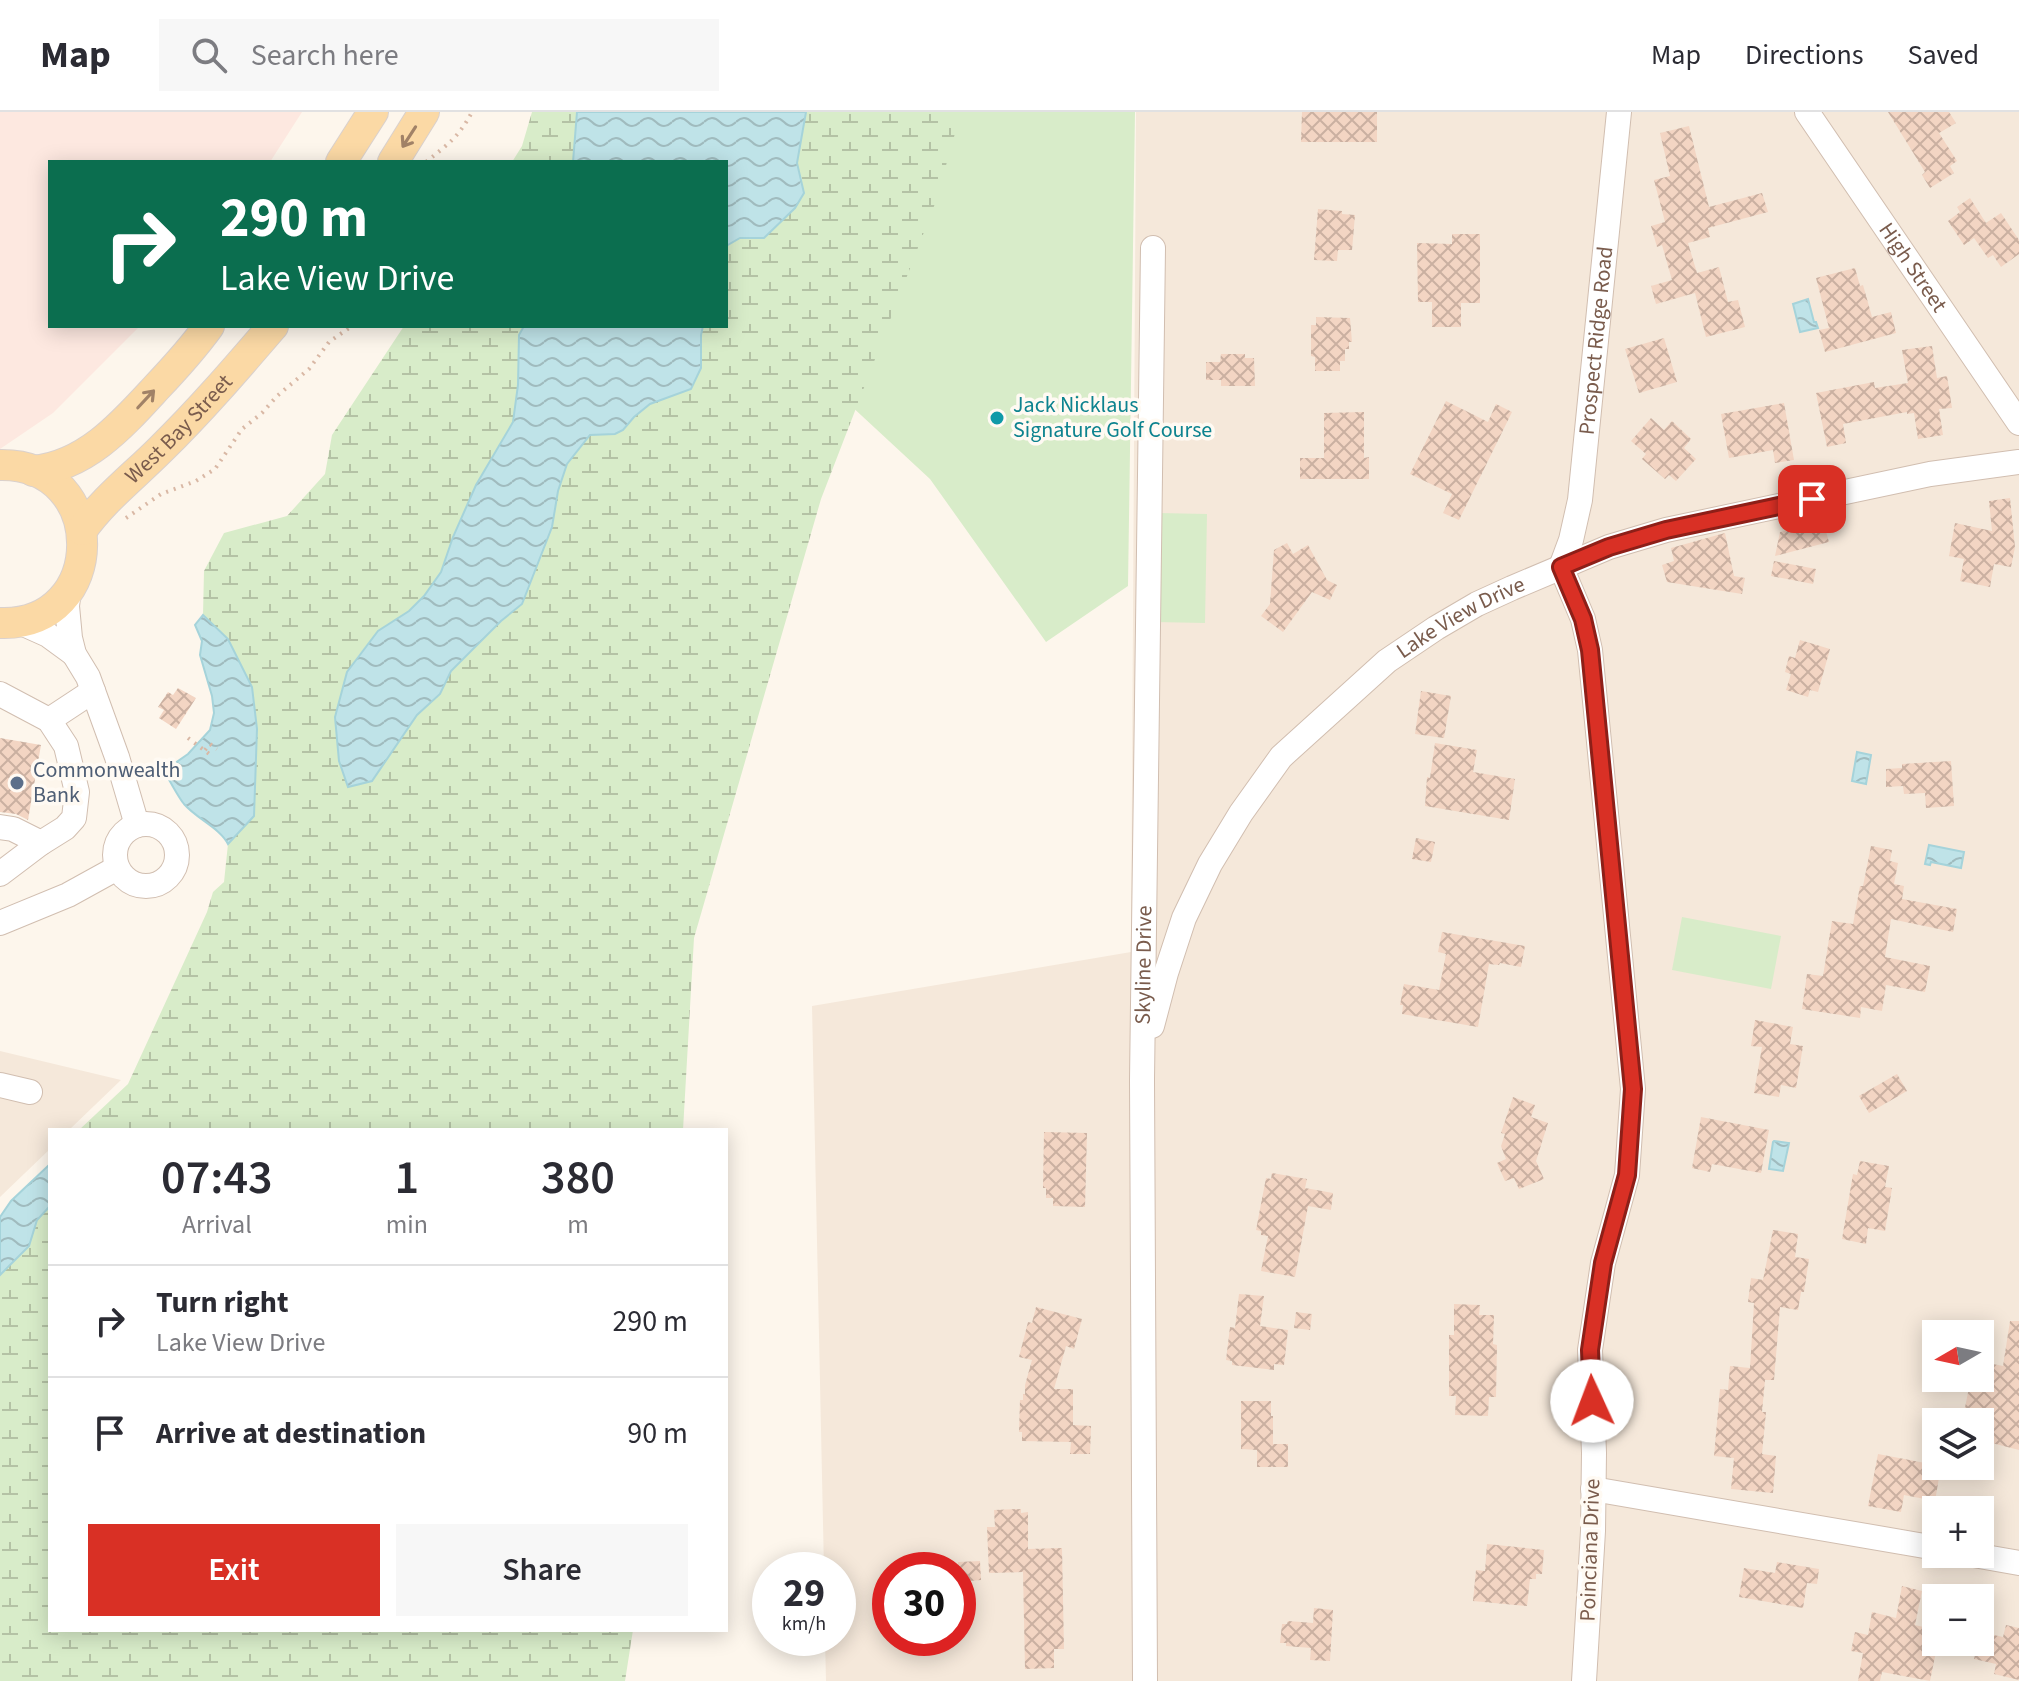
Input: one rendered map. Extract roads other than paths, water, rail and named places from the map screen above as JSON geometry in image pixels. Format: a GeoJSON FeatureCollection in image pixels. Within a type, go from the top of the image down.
{"type":"FeatureCollection","features":[{"type":"Feature","properties":{"kind":"main road"},"geometry":{"type":"LineString","coordinates":[[342,160],[373,112]]}},
{"type":"Feature","properties":{"kind":"main road"},"geometry":{"type":"LineString","coordinates":[[394,160],[424,112]]}},
{"type":"Feature","properties":{"kind":"main road","name":"West Bay Street"},"geometry":{"type":"LineString","coordinates":[[33,471],[70,461],[112,434],[191,350],[208,328]]}},
{"type":"Feature","properties":{"kind":"main road","name":"West Bay Street"},"geometry":{"type":"LineString","coordinates":[[82,530],[100,506],[217,392],[271,328]]}},
{"type":"Feature","properties":{"kind":"main road"},"geometry":{"type":"LineString","coordinates":[[0,465],[33,471],[51,481],[65,494],[76,511],[82,530],[83,555],[69,590],[41,615],[10,623]]}},
{"type":"Feature","properties":{"kind":"street","name":"Prospect Ridge Road"},"geometry":{"type":"LineString","coordinates":[[1561,567],[1580,500],[1619,112]]}},
{"type":"Feature","properties":{"kind":"street","name":"High Street"},"geometry":{"type":"LineString","coordinates":[[1807,112],[2019,423]]}},
{"type":"Feature","properties":{"kind":"street","name":"Skyline Drive"},"geometry":{"type":"LineString","coordinates":[[1145,1681],[1142,1080],[1153,248]]}},
{"type":"Feature","properties":{"kind":"street","name":"Lake View Drive"},"geometry":{"type":"LineString","coordinates":[[1142,1080],[1154,1019],[1184,918],[1210,864],[1234,824],[1281,757],[1399,652],[1477,604],[1609,547],[1666,530],[1930,474],[2019,462]]}},
{"type":"Feature","properties":{"kind":"street","name":"Poinciana Drive"},"geometry":{"type":"LineString","coordinates":[[1561,567],[1583,619],[1590,650],[1633,1089],[1627,1175],[1603,1263],[1590,1350],[1593,1531],[1584,1681]]}},
{"type":"Feature","properties":{"kind":"street"},"geometry":{"type":"LineString","coordinates":[[69,590],[67,622],[74,654],[88,677],[137,825]]}},
{"type":"Feature","properties":{"kind":"street"},"geometry":{"type":"LineString","coordinates":[[10,623],[48,635],[74,654]]}},
{"type":"Feature","properties":{"kind":"street"},"geometry":{"type":"LineString","coordinates":[[49,720],[93,691]]}},
{"type":"Feature","properties":{"kind":"street"},"geometry":{"type":"LineString","coordinates":[[0,694],[49,720],[66,746],[77,792],[74,818],[65,828],[0,874]]}},
{"type":"Feature","properties":{"kind":"street"},"geometry":{"type":"LineString","coordinates":[[137,825],[155,825],[168,834],[176,848],[175,864],[166,878],[149,885],[130,881],[117,868],[117,842],[127,830],[137,825]]}},
{"type":"Feature","properties":{"kind":"street"},"geometry":{"type":"LineString","coordinates":[[0,827],[13,829],[41,843]]}},
{"type":"Feature","properties":{"kind":"street"},"geometry":{"type":"LineString","coordinates":[[0,923],[68,895],[117,868]]}},
{"type":"Feature","properties":{"kind":"street"},"geometry":{"type":"LineString","coordinates":[[0,1085],[30,1092]]}},
{"type":"Feature","properties":{"kind":"street"},"geometry":{"type":"LineString","coordinates":[[1593,1489],[1922,1546]]}},
{"type":"Feature","properties":{"kind":"street"},"geometry":{"type":"LineString","coordinates":[[1994,1559],[2019,1563]]}},
{"type":"Feature","properties":{"kind":"water"},"geometry":{"type":"Polygon","coordinates":[[[577,112],[806,112],[797,163],[804,193],[795,208],[764,238],[740,238],[728,245],[728,160],[573,160],[577,112]]]}},
{"type":"Feature","properties":{"kind":"water"},"geometry":{"type":"Polygon","coordinates":[[[1808,299],[1818,328],[1800,332],[1793,304],[1808,299]]]}},
{"type":"Feature","properties":{"kind":"water"},"geometry":{"type":"Polygon","coordinates":[[[523,328],[703,328],[701,368],[691,389],[650,404],[615,434],[590,435],[567,464],[558,491],[552,527],[522,604],[451,671],[440,694],[417,715],[372,781],[348,787],[339,761],[335,717],[347,672],[378,631],[409,611],[441,572],[476,485],[513,422],[518,385],[519,335],[523,328]]]}},
{"type":"Feature","properties":{"kind":"water"},"geometry":{"type":"Polygon","coordinates":[[[203,615],[228,639],[252,687],[257,729],[254,816],[228,844],[220,833],[184,804],[166,775],[168,768],[188,754],[210,730],[214,713],[200,655],[202,641],[195,625],[203,615]]]}},
{"type":"Feature","properties":{"kind":"water"},"geometry":{"type":"Polygon","coordinates":[[[1857,752],[1871,755],[1866,784],[1852,781],[1857,752]]]}},
{"type":"Feature","properties":{"kind":"water"},"geometry":{"type":"Polygon","coordinates":[[[1929,845],[1964,852],[1961,868],[1931,862],[1930,865],[1925,864],[1929,845]]]}},
{"type":"Feature","properties":{"kind":"water"},"geometry":{"type":"Polygon","coordinates":[[[1774,1141],[1789,1143],[1783,1171],[1769,1169],[1774,1141]]]}},
{"type":"Feature","properties":{"kind":"water"},"geometry":{"type":"Polygon","coordinates":[[[48,1166],[48,1208],[37,1220],[29,1246],[0,1275],[0,1217],[11,1201],[48,1166]]]}},
{"type":"Feature","properties":{"kind":"place","name":"Jack Nicklaus Signature Golf Course"},"geometry":{"type":"Point","coordinates":[997,418]}},
{"type":"Feature","properties":{"kind":"place","name":"Commonwealth Bank"},"geometry":{"type":"Point","coordinates":[17,783]}}]}
